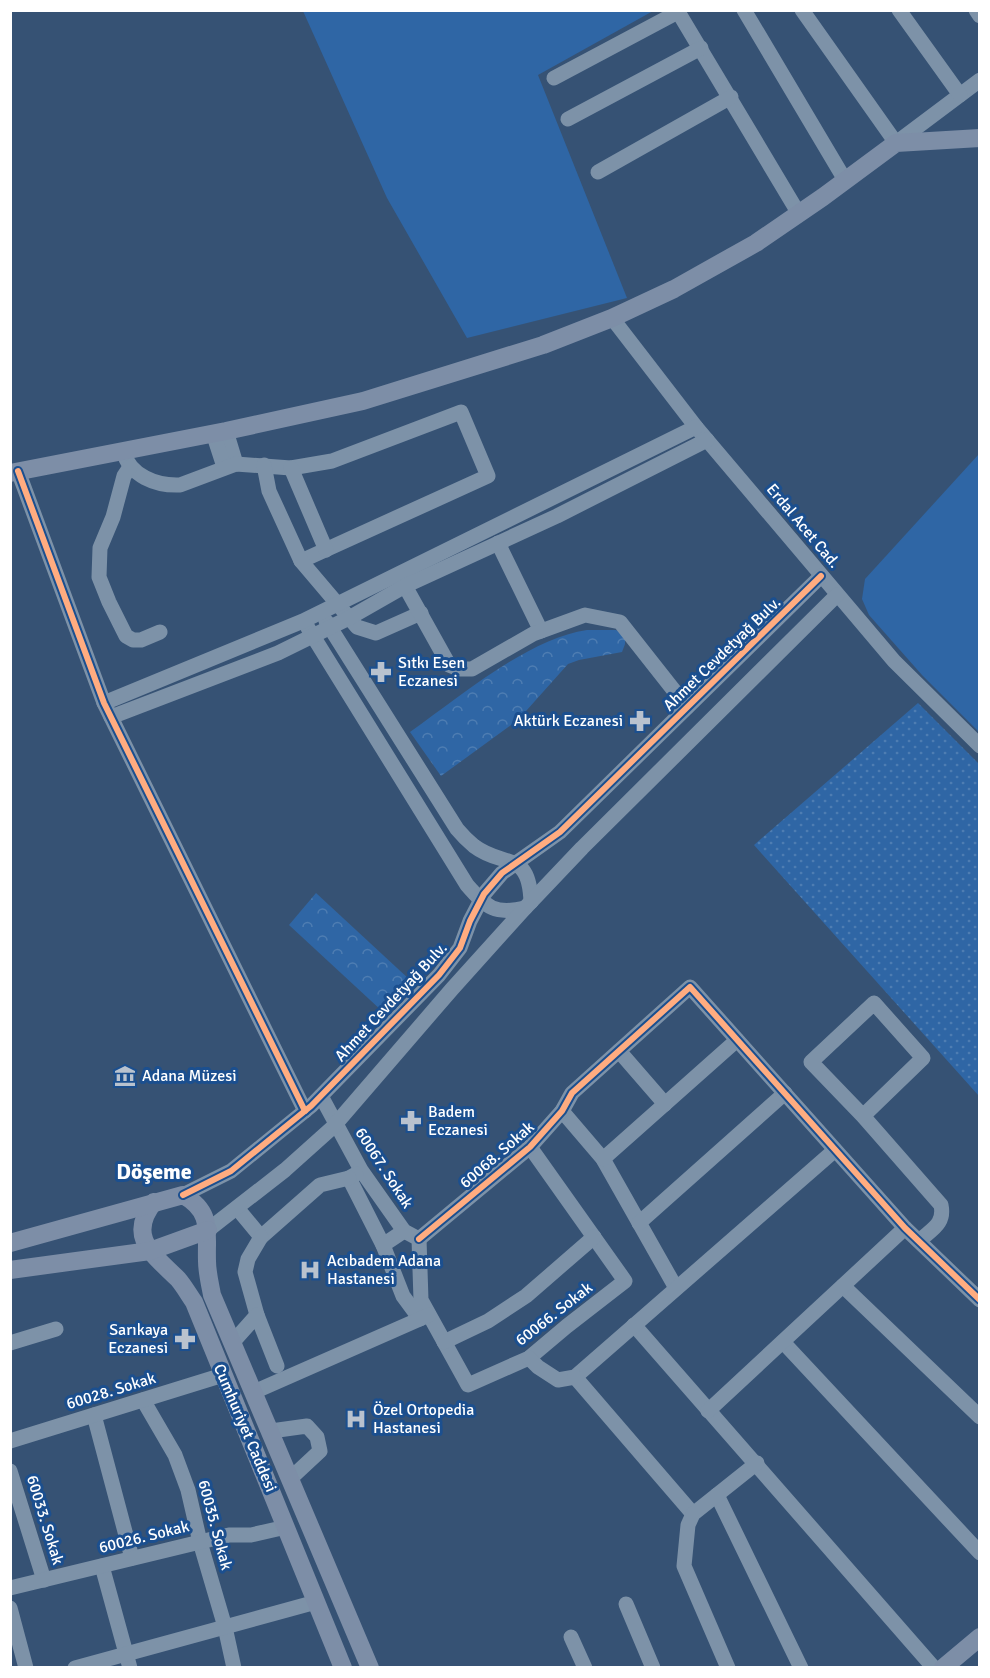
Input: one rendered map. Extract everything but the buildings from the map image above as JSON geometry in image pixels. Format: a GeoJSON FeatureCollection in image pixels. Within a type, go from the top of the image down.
{"type":"FeatureCollection","features":[{"type":"Feature","properties":{"kind":"main road"},"geometry":{"type":"LineString","coordinates":[[14,472],[127,459],[220,432],[363,401],[543,345],[612,318],[674,289],[756,243],[896,143],[980,138]]}},
{"type":"Feature","properties":{"kind":"main road","name":"Ahmet Cevdetyağ Bulv."},"geometry":{"type":"LineString","coordinates":[[10,1243],[183,1194]]}},
{"type":"Feature","properties":{"kind":"main road","name":"Cumhuriyet Caddesi"},"geometry":{"type":"LineString","coordinates":[[183,1194],[199,1206],[208,1230],[207,1264],[212,1295],[370,1668]]}},
{"type":"Feature","properties":{"kind":"main road","name":"Cumhuriyet Caddesi"},"geometry":{"type":"LineString","coordinates":[[154,1202],[141,1224],[143,1234],[150,1251],[179,1281],[194,1302],[343,1668]]}},
{"type":"Feature","properties":{"kind":"main road"},"geometry":{"type":"LineString","coordinates":[[10,1270],[150,1251],[208,1230]]}},
{"type":"Feature","properties":{"kind":"main road"},"geometry":{"type":"LineString","coordinates":[[943,1668],[980,1637]]}},
{"type":"Feature","properties":{"kind":"street"},"geometry":{"type":"LineString","coordinates":[[744,10],[844,180]]}},
{"type":"Feature","properties":{"kind":"street"},"geometry":{"type":"LineString","coordinates":[[802,10],[896,143],[980,80]]}},
{"type":"Feature","properties":{"kind":"street"},"geometry":{"type":"LineString","coordinates":[[899,10],[960,94]]}},
{"type":"Feature","properties":{"kind":"street"},"geometry":{"type":"LineString","coordinates":[[976,10],[980,16]]}},
{"type":"Feature","properties":{"kind":"street"},"geometry":{"type":"LineString","coordinates":[[554,78],[677,11],[731,97],[799,214]]}},
{"type":"Feature","properties":{"kind":"street"},"geometry":{"type":"LineString","coordinates":[[568,119],[701,48]]}},
{"type":"Feature","properties":{"kind":"street"},"geometry":{"type":"LineString","coordinates":[[598,171],[731,97]]}},
{"type":"Feature","properties":{"kind":"street","name":"Erdal Acet Cad."},"geometry":{"type":"LineString","coordinates":[[612,318],[696,427],[894,662],[980,746]]}},
{"type":"Feature","properties":{"kind":"street"},"geometry":{"type":"LineString","coordinates":[[127,459],[134,472],[171,486],[189,483],[230,465],[291,468],[332,461],[461,412],[488,476],[301,561]]}},
{"type":"Feature","properties":{"kind":"street"},"geometry":{"type":"LineString","coordinates":[[108,710],[303,621],[696,427]]}},
{"type":"Feature","properties":{"kind":"street"},"geometry":{"type":"LineString","coordinates":[[220,432],[230,465]]}},
{"type":"Feature","properties":{"kind":"street"},"geometry":{"type":"LineString","coordinates":[[108,710],[278,653],[349,618],[405,586],[557,516],[707,440]]}},
{"type":"Feature","properties":{"kind":"street"},"geometry":{"type":"LineString","coordinates":[[127,459],[115,509],[100,548],[99,577],[126,636],[133,640],[141,640],[160,632]]}},
{"type":"Feature","properties":{"kind":"street"},"geometry":{"type":"LineString","coordinates":[[264,465],[270,491],[301,561],[357,627],[376,633],[421,613]]}},
{"type":"Feature","properties":{"kind":"street"},"geometry":{"type":"LineString","coordinates":[[291,468],[326,550]]}},
{"type":"Feature","properties":{"kind":"street"},"geometry":{"type":"LineString","coordinates":[[14,472],[108,710],[305,1111]]}},
{"type":"Feature","properties":{"kind":"street"},"geometry":{"type":"LineString","coordinates":[[498,543],[541,631]]}},
{"type":"Feature","properties":{"kind":"street","name":"Ahmet Cevdetyağ Bulv."},"geometry":{"type":"LineString","coordinates":[[183,1194],[231,1171],[321,1096],[439,975],[460,948],[480,901],[502,873],[560,832],[821,576]]}},
{"type":"Feature","properties":{"kind":"street"},"geometry":{"type":"LineString","coordinates":[[405,586],[450,665],[459,669],[472,669],[541,631],[585,615],[620,622],[687,707]]}},
{"type":"Feature","properties":{"kind":"street"},"geometry":{"type":"LineString","coordinates":[[208,1230],[285,1170],[336,1124],[528,905],[590,840],[837,595]]}},
{"type":"Feature","properties":{"kind":"street"},"geometry":{"type":"LineString","coordinates":[[318,612],[331,627],[457,830],[474,847],[515,862],[525,872],[531,886],[528,905]]}},
{"type":"Feature","properties":{"kind":"street"},"geometry":{"type":"LineString","coordinates":[[303,621],[314,635],[467,885],[480,901],[492,909],[508,912],[528,905]]}},
{"type":"Feature","properties":{"kind":"street","name":"60068. Sokak"},"geometry":{"type":"LineString","coordinates":[[419,1239],[530,1147],[562,1111],[572,1093],[690,987],[737,1040]]}},
{"type":"Feature","properties":{"kind":"street"},"geometry":{"type":"LineString","coordinates":[[863,1116],[923,1058],[874,1003],[811,1062],[863,1116],[941,1205],[943,1215],[939,1224],[919,1241]]}},
{"type":"Feature","properties":{"kind":"street"},"geometry":{"type":"LineString","coordinates":[[603,1159],[737,1040],[905,1228],[980,1300]]}},
{"type":"Feature","properties":{"kind":"street"},"geometry":{"type":"LineString","coordinates":[[619,1051],[665,1104]]}},
{"type":"Feature","properties":{"kind":"street"},"geometry":{"type":"LineString","coordinates":[[639,1223],[785,1094]]}},
{"type":"Feature","properties":{"kind":"street","name":"60067. Sokak"},"geometry":{"type":"LineString","coordinates":[[321,1096],[336,1124],[355,1174],[404,1231],[419,1239]]}},
{"type":"Feature","properties":{"kind":"street"},"geometry":{"type":"LineString","coordinates":[[562,1111],[603,1159],[676,1288]]}},
{"type":"Feature","properties":{"kind":"street"},"geometry":{"type":"LineString","coordinates":[[278,1366],[257,1315],[245,1272],[248,1259],[261,1237],[320,1185],[355,1174],[404,1296],[444,1342],[488,1321],[526,1296],[594,1237],[530,1147]]}},
{"type":"Feature","properties":{"kind":"street"},"geometry":{"type":"LineString","coordinates":[[530,1358],[538,1367],[558,1380],[575,1377],[835,1150]]}},
{"type":"Feature","properties":{"kind":"street"},"geometry":{"type":"LineString","coordinates":[[237,1208],[261,1237]]}},
{"type":"Feature","properties":{"kind":"street"},"geometry":{"type":"LineString","coordinates":[[708,1411],[905,1228]]}},
{"type":"Feature","properties":{"kind":"street"},"geometry":{"type":"LineString","coordinates":[[383,1245],[404,1231]]}},
{"type":"Feature","properties":{"kind":"street","name":"60066. Sokak"},"geometry":{"type":"LineString","coordinates":[[444,1342],[468,1385],[530,1358],[625,1281],[594,1237]]}},
{"type":"Feature","properties":{"kind":"street"},"geometry":{"type":"LineString","coordinates":[[419,1239],[421,1300],[424,1317]]}},
{"type":"Feature","properties":{"kind":"street"},"geometry":{"type":"LineString","coordinates":[[843,1286],[980,1417]]}},
{"type":"Feature","properties":{"kind":"street"},"geometry":{"type":"LineString","coordinates":[[233,1342],[257,1315]]}},
{"type":"Feature","properties":{"kind":"street"},"geometry":{"type":"LineString","coordinates":[[254,1392],[424,1317]]}},
{"type":"Feature","properties":{"kind":"street"},"geometry":{"type":"LineString","coordinates":[[634,1325],[934,1668]]}},
{"type":"Feature","properties":{"kind":"street"},"geometry":{"type":"LineString","coordinates":[[10,1343],[56,1329]]}},
{"type":"Feature","properties":{"kind":"street"},"geometry":{"type":"LineString","coordinates":[[783,1342],[980,1553]]}},
{"type":"Feature","properties":{"kind":"street","name":"60028. Sokak"},"geometry":{"type":"LineString","coordinates":[[10,1441],[223,1375]]}},
{"type":"Feature","properties":{"kind":"street"},"geometry":{"type":"LineString","coordinates":[[575,1377],[693,1514]]}},
{"type":"Feature","properties":{"kind":"street","name":"60035. Sokak"},"geometry":{"type":"LineString","coordinates":[[143,1400],[175,1455],[188,1490],[234,1668]]}},
{"type":"Feature","properties":{"kind":"street"},"geometry":{"type":"LineString","coordinates":[[94,1415],[132,1558]]}},
{"type":"Feature","properties":{"kind":"street"},"geometry":{"type":"LineString","coordinates":[[271,1431],[307,1426],[318,1437],[320,1451],[291,1478]]}},
{"type":"Feature","properties":{"kind":"street"},"geometry":{"type":"LineString","coordinates":[[728,1668],[684,1566],[688,1524],[693,1514],[756,1463]]}},
{"type":"Feature","properties":{"kind":"street","name":"60033. Sokak"},"geometry":{"type":"LineString","coordinates":[[10,1471],[44,1580]]}},
{"type":"Feature","properties":{"kind":"street"},"geometry":{"type":"LineString","coordinates":[[717,1495],[801,1668]]}},
{"type":"Feature","properties":{"kind":"street","name":"60026. Sokak"},"geometry":{"type":"LineString","coordinates":[[10,1588],[229,1535],[251,1535],[286,1527]]}},
{"type":"Feature","properties":{"kind":"street"},"geometry":{"type":"LineString","coordinates":[[102,1566],[128,1661]]}},
{"type":"Feature","properties":{"kind":"street"},"geometry":{"type":"LineString","coordinates":[[75,1668],[128,1661],[225,1627],[316,1602]]}},
{"type":"Feature","properties":{"kind":"street"},"geometry":{"type":"LineString","coordinates":[[626,1604],[653,1668]]}},
{"type":"Feature","properties":{"kind":"street"},"geometry":{"type":"LineString","coordinates":[[10,1608],[26,1668]]}},
{"type":"Feature","properties":{"kind":"street"},"geometry":{"type":"LineString","coordinates":[[571,1637],[585,1668]]}},
{"type":"Feature","properties":{"kind":"green space"},"geometry":{"type":"Polygon","coordinates":[[[303,11],[653,11],[538,75],[627,298],[467,338],[387,198],[303,11]]]}},
{"type":"Feature","properties":{"kind":"green space"},"geometry":{"type":"Polygon","coordinates":[[[979,454],[979,732],[922,675],[869,615],[862,599],[865,579],[979,454]]]}},
{"type":"Feature","properties":{"kind":"green space"},"geometry":{"type":"Polygon","coordinates":[[[587,630],[616,630],[625,635],[622,652],[568,664],[518,720],[441,776],[410,732],[518,657],[564,636],[587,630]]]}},
{"type":"Feature","properties":{"kind":"green space"},"geometry":{"type":"Polygon","coordinates":[[[918,703],[979,764],[979,1096],[754,845],[918,703]]]}},
{"type":"Feature","properties":{"kind":"green space"},"geometry":{"type":"Polygon","coordinates":[[[316,893],[410,980],[410,983],[382,1011],[289,925],[316,893]]]}},
{"type":"Feature","properties":{"kind":"cycle path"},"geometry":{"type":"LineString","coordinates":[[18,471],[104,703],[305,1111]]}},
{"type":"Feature","properties":{"kind":"cycle path"},"geometry":{"type":"LineString","coordinates":[[183,1195],[231,1171],[311,1106],[439,975],[460,948],[470,921],[484,894],[502,873],[560,832],[821,576]]}},
{"type":"Feature","properties":{"kind":"cycle path"},"geometry":{"type":"LineString","coordinates":[[419,1239],[530,1147],[562,1111],[572,1093],[690,987],[905,1228],[980,1300]]}},
{"type":"Feature","properties":{"kind":"place","name":"Sıtkı Esen Eczanesi"},"geometry":{"type":"Point","coordinates":[381,672]}},
{"type":"Feature","properties":{"kind":"place","name":"Aktürk Eczanesi"},"geometry":{"type":"Point","coordinates":[640,721]}},
{"type":"Feature","properties":{"kind":"place","name":"Adana Müzesi"},"geometry":{"type":"Point","coordinates":[125,1076]}},
{"type":"Feature","properties":{"kind":"place","name":"Badem Eczanesi"},"geometry":{"type":"Point","coordinates":[411,1121]}},
{"type":"Feature","properties":{"kind":"place","name":"Acıbadem Adana Hastanesi"},"geometry":{"type":"Point","coordinates":[310,1270]}},
{"type":"Feature","properties":{"kind":"place","name":"Sarıkaya Eczanesi"},"geometry":{"type":"Point","coordinates":[185,1339]}},
{"type":"Feature","properties":{"kind":"place","name":"Özel Ortopedia Hastanesi"},"geometry":{"type":"Point","coordinates":[356,1419]}},
{"type":"Feature","properties":{"kind":"district","name":"Döşeme"},"geometry":{"type":"Point","coordinates":[154,1171]}}]}
